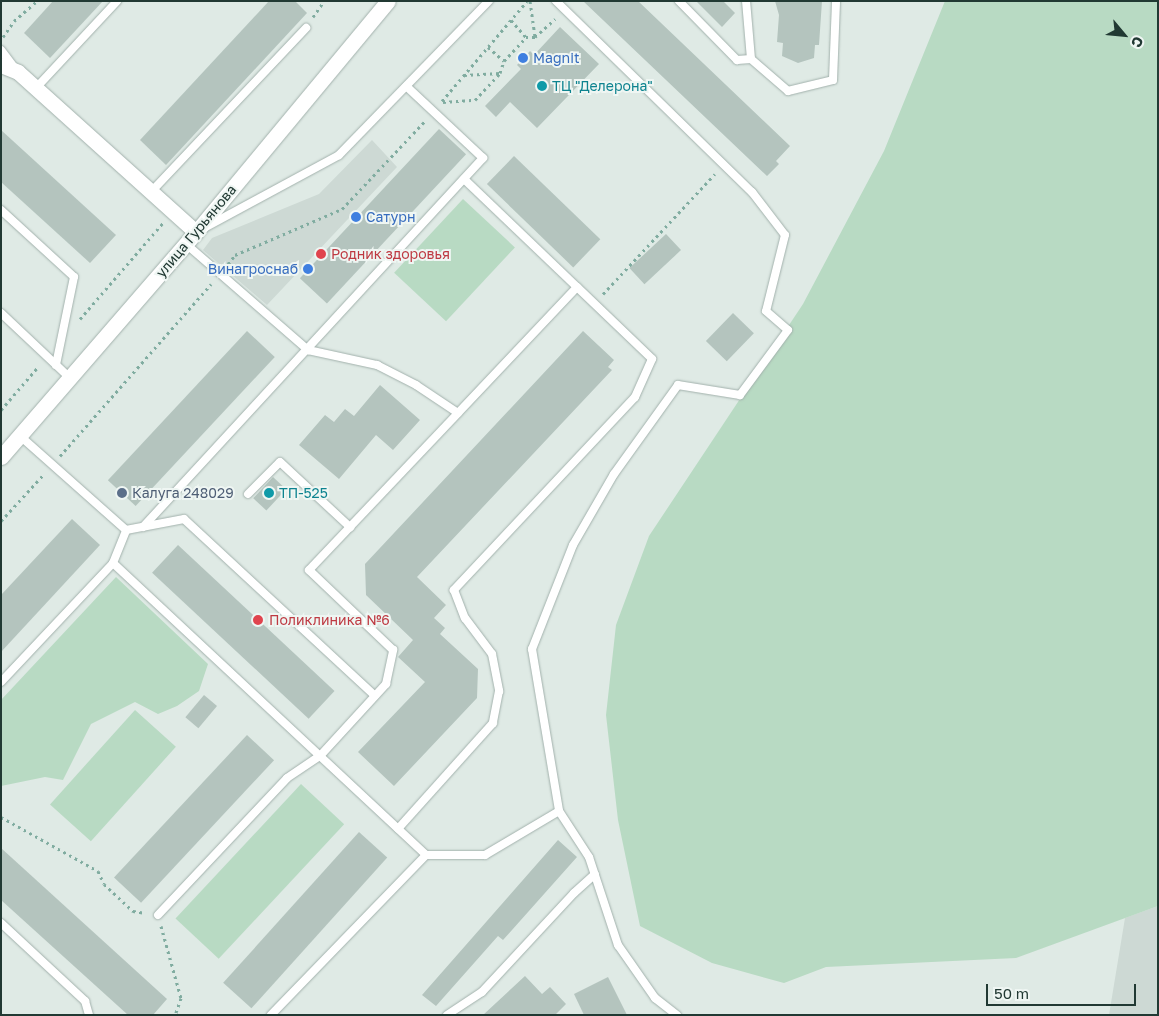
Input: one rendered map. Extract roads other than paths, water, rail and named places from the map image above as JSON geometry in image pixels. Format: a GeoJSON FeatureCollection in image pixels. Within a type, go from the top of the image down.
{"type":"FeatureCollection","features":[{"type":"Feature","properties":{"kind":"street","name":"улица Гурьянова"},"geometry":{"type":"LineString","coordinates":[[1,458],[190,238],[388,1]]}},
{"type":"Feature","properties":{"kind":"street"},"geometry":{"type":"LineString","coordinates":[[1,65],[18,72],[173,212],[190,238]]}},
{"type":"Feature","properties":{"kind":"lane"},"geometry":{"type":"LineString","coordinates":[[36,88],[117,1]]}},
{"type":"Feature","properties":{"kind":"lane"},"geometry":{"type":"LineString","coordinates":[[458,413],[416,385],[377,365],[308,350],[220,274],[190,238],[339,155],[489,1]]}},
{"type":"Feature","properties":{"kind":"lane"},"geometry":{"type":"LineString","coordinates":[[556,1],[752,192],[785,236],[766,311],[788,330],[740,395],[678,385],[614,474],[573,545],[532,649],[559,811],[589,857],[618,945],[656,998],[677,1015]]}},
{"type":"Feature","properties":{"kind":"lane"},"geometry":{"type":"LineString","coordinates":[[746,1],[751,59],[788,91],[833,80],[836,1]]}},
{"type":"Feature","properties":{"kind":"lane"},"geometry":{"type":"LineString","coordinates":[[678,2],[737,60],[751,59]]}},
{"type":"Feature","properties":{"kind":"lane"},"geometry":{"type":"LineString","coordinates":[[150,192],[306,28]]}},
{"type":"Feature","properties":{"kind":"lane"},"geometry":{"type":"LineString","coordinates":[[1,50],[18,72]]}},
{"type":"Feature","properties":{"kind":"lane"},"geometry":{"type":"LineString","coordinates":[[143,527],[484,158],[406,86]]}},
{"type":"Feature","properties":{"kind":"lane"},"geometry":{"type":"LineString","coordinates":[[398,829],[493,722],[499,691],[492,654],[465,618],[454,590],[635,397],[652,360],[464,179]]}},
{"type":"Feature","properties":{"kind":"lane"},"geometry":{"type":"LineString","coordinates":[[1,210],[74,277],[56,365]]}},
{"type":"Feature","properties":{"kind":"lane"},"geometry":{"type":"LineString","coordinates":[[158,915],[286,778],[320,756],[386,684],[393,650],[309,570],[577,287]]}},
{"type":"Feature","properties":{"kind":"lane"},"geometry":{"type":"LineString","coordinates":[[1,313],[70,378]]}},
{"type":"Feature","properties":{"kind":"lane"},"geometry":{"type":"LineString","coordinates":[[20,436],[126,530]]}},
{"type":"Feature","properties":{"kind":"lane"},"geometry":{"type":"LineString","coordinates":[[248,494],[280,462],[350,527]]}},
{"type":"Feature","properties":{"kind":"lane"},"geometry":{"type":"LineString","coordinates":[[126,530],[184,519],[375,696]]}},
{"type":"Feature","properties":{"kind":"lane"},"geometry":{"type":"LineString","coordinates":[[1,682],[113,563],[126,530]]}},
{"type":"Feature","properties":{"kind":"lane"},"geometry":{"type":"LineString","coordinates":[[113,563],[426,855],[485,854],[559,811]]}},
{"type":"Feature","properties":{"kind":"lane"},"geometry":{"type":"LineString","coordinates":[[271,1015],[426,855]]}},
{"type":"Feature","properties":{"kind":"lane"},"geometry":{"type":"LineString","coordinates":[[447,1015],[482,992],[574,893],[595,874]]}},
{"type":"Feature","properties":{"kind":"lane"},"geometry":{"type":"LineString","coordinates":[[1,923],[84,1001],[89,1015]]}},
{"type":"Feature","properties":{"kind":"place","name":"Magnit"},"geometry":{"type":"Point","coordinates":[523,58]}},
{"type":"Feature","properties":{"kind":"place","name":"ТЦ \"Делерона\""},"geometry":{"type":"Point","coordinates":[542,86]}},
{"type":"Feature","properties":{"kind":"place","name":"Сатурн"},"geometry":{"type":"Point","coordinates":[356,217]}},
{"type":"Feature","properties":{"kind":"place","name":"Родник здоровья"},"geometry":{"type":"Point","coordinates":[321,254]}},
{"type":"Feature","properties":{"kind":"place","name":"Винагроснаб"},"geometry":{"type":"Point","coordinates":[308,269]}},
{"type":"Feature","properties":{"kind":"place","name":"Калуга 248029"},"geometry":{"type":"Point","coordinates":[122,493]}},
{"type":"Feature","properties":{"kind":"place","name":"ТП-525"},"geometry":{"type":"Point","coordinates":[269,493]}},
{"type":"Feature","properties":{"kind":"place","name":"Поликлиника №6"},"geometry":{"type":"Point","coordinates":[258,620]}}]}
